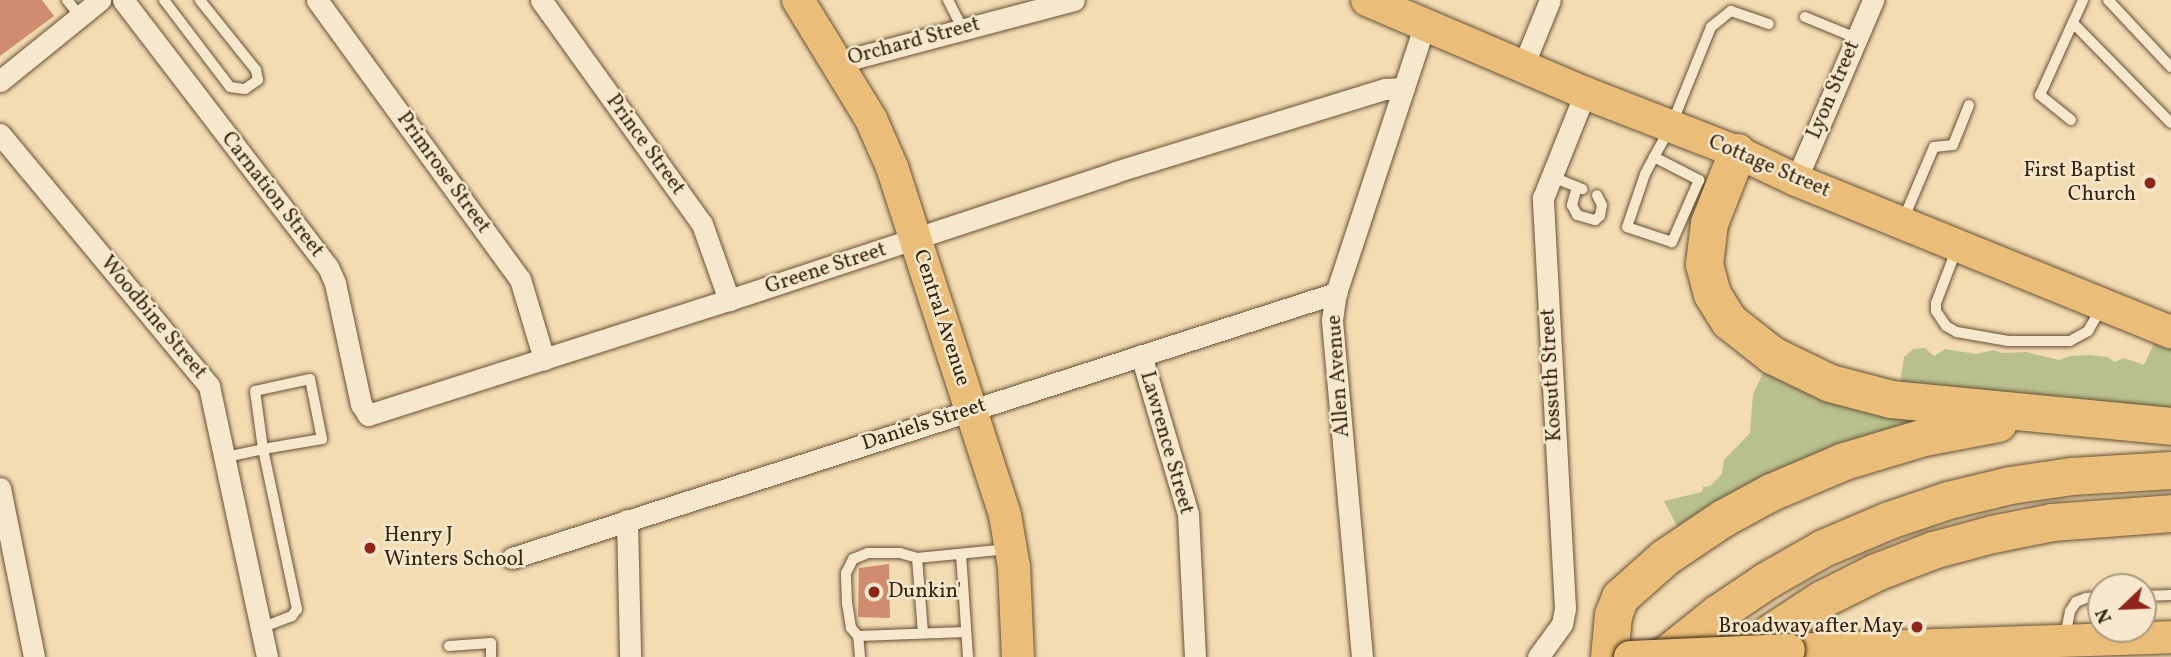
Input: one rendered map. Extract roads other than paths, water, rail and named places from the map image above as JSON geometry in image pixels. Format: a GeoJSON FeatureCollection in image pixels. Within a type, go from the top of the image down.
{"type":"FeatureCollection","features":[{"type":"Feature","properties":{"kind":"highway"},"geometry":{"type":"LineString","coordinates":[[1737,152],[1709,223],[1704,264],[1716,302],[1729,321],[1746,337],[1801,371],[1868,394],[2061,417],[2171,426]]}},
{"type":"Feature","properties":{"kind":"highway"},"geometry":{"type":"LineString","coordinates":[[1609,657],[1613,615],[1620,597],[1683,544],[1771,492],[1844,461],[1924,437],[1994,423],[2061,417]]}},
{"type":"Feature","properties":{"kind":"highway"},"geometry":{"type":"LineString","coordinates":[[1663,657],[1717,613],[1776,574],[1832,544],[1889,520],[1948,499],[2010,485],[2072,476],[2171,470]]}},
{"type":"Feature","properties":{"kind":"highway"},"geometry":{"type":"LineString","coordinates":[[1733,657],[1822,599],[1876,572],[1933,550],[2052,522],[2171,513]]}},
{"type":"Feature","properties":{"kind":"main road","name":"Central Avenue"},"geometry":{"type":"LineString","coordinates":[[798,0],[883,143],[1004,515],[1012,549],[1018,657]]}},
{"type":"Feature","properties":{"kind":"main road","name":"Cottage Street"},"geometry":{"type":"LineString","coordinates":[[1367,0],[1585,93],[1737,152],[1796,180],[2171,332]]}},
{"type":"Feature","properties":{"kind":"main road"},"geometry":{"type":"LineString","coordinates":[[1629,657],[2065,641],[2155,644]]}},
{"type":"Feature","properties":{"kind":"street"},"geometry":{"type":"LineString","coordinates":[[0,81],[73,8],[100,0]]}},
{"type":"Feature","properties":{"kind":"street","name":"Carnation Street"},"geometry":{"type":"LineString","coordinates":[[123,0],[328,267],[335,283],[361,404],[368,415]]}},
{"type":"Feature","properties":{"kind":"street","name":"Primrose Street"},"geometry":{"type":"LineString","coordinates":[[317,0],[520,279],[544,359]]}},
{"type":"Feature","properties":{"kind":"street","name":"Prince Street"},"geometry":{"type":"LineString","coordinates":[[541,0],[702,224],[729,300]]}},
{"type":"Feature","properties":{"kind":"street","name":"Orchard Street"},"geometry":{"type":"LineString","coordinates":[[836,63],[1074,0]]}},
{"type":"Feature","properties":{"kind":"street"},"geometry":{"type":"LineString","coordinates":[[1523,66],[1550,0]]}},
{"type":"Feature","properties":{"kind":"street","name":"Lyon Street"},"geometry":{"type":"LineString","coordinates":[[1796,180],[1856,38],[1868,1]]}},
{"type":"Feature","properties":{"kind":"street","name":"Allen Avenue"},"geometry":{"type":"LineString","coordinates":[[1362,657],[1332,320],[1336,293],[1425,24]]}},
{"type":"Feature","properties":{"kind":"street","name":"Greene Street"},"geometry":{"type":"LineString","coordinates":[[368,415],[915,240],[1115,172],[1385,89],[1404,88]]}},
{"type":"Feature","properties":{"kind":"street","name":"Kossuth Street"},"geometry":{"type":"LineString","coordinates":[[1538,657],[1562,624],[1565,608],[1543,208],[1550,176],[1585,93]]}},
{"type":"Feature","properties":{"kind":"street","name":"Woodbine Street"},"geometry":{"type":"LineString","coordinates":[[0,134],[204,377],[213,396],[267,657]]}},
{"type":"Feature","properties":{"kind":"street","name":"Daniels Street"},"geometry":{"type":"LineString","coordinates":[[512,558],[1336,293]]}},
{"type":"Feature","properties":{"kind":"street","name":"Lawrence Street"},"geometry":{"type":"LineString","coordinates":[[1141,355],[1185,496],[1195,657]]}},
{"type":"Feature","properties":{"kind":"street"},"geometry":{"type":"LineString","coordinates":[[0,488],[34,657]]}},
{"type":"Feature","properties":{"kind":"street"},"geometry":{"type":"LineString","coordinates":[[626,520],[630,657]]}},
{"type":"Feature","properties":{"kind":"lane"},"geometry":{"type":"LineString","coordinates":[[163,0],[230,88],[245,89],[258,80],[256,70],[200,0]]}},
{"type":"Feature","properties":{"kind":"lane"},"geometry":{"type":"LineString","coordinates":[[948,0],[963,29]]}},
{"type":"Feature","properties":{"kind":"lane"},"geometry":{"type":"LineString","coordinates":[[2071,120],[2040,95],[2083,0]]}},
{"type":"Feature","properties":{"kind":"lane"},"geometry":{"type":"LineString","coordinates":[[2108,0],[2171,67]]}},
{"type":"Feature","properties":{"kind":"lane"},"geometry":{"type":"LineString","coordinates":[[1654,157],[1699,180],[1672,242],[1627,227],[1645,174],[1654,157],[1671,127],[1711,27],[1731,11],[1769,24]]}},
{"type":"Feature","properties":{"kind":"lane"},"geometry":{"type":"LineString","coordinates":[[1805,17],[1856,38]]}},
{"type":"Feature","properties":{"kind":"lane"},"geometry":{"type":"LineString","coordinates":[[2073,23],[2171,123]]}},
{"type":"Feature","properties":{"kind":"lane"},"geometry":{"type":"LineString","coordinates":[[1902,223],[1934,147],[1953,145],[1969,105]]}},
{"type":"Feature","properties":{"kind":"lane"},"geometry":{"type":"LineString","coordinates":[[1550,176],[1580,188],[1572,205],[1577,215],[1595,220],[1600,216],[1602,205],[1597,195]]}},
{"type":"Feature","properties":{"kind":"lane"},"geometry":{"type":"LineString","coordinates":[[1958,246],[1936,303],[1940,319],[1957,332],[2008,341],[2070,341],[2088,331],[2103,305]]}},
{"type":"Feature","properties":{"kind":"lane"},"geometry":{"type":"LineString","coordinates":[[226,457],[263,449],[322,439],[310,379],[255,391],[263,449],[297,609],[292,616],[261,628]]}},
{"type":"Feature","properties":{"kind":"lane"},"geometry":{"type":"LineString","coordinates":[[860,657],[858,636],[851,628],[847,604],[846,573],[853,559],[868,553],[900,553],[917,558],[1012,549]]}},
{"type":"Feature","properties":{"kind":"lane"},"geometry":{"type":"LineString","coordinates":[[961,554],[968,657]]}},
{"type":"Feature","properties":{"kind":"lane"},"geometry":{"type":"LineString","coordinates":[[917,558],[923,632]]}},
{"type":"Feature","properties":{"kind":"lane"},"geometry":{"type":"LineString","coordinates":[[2065,641],[2070,611],[2081,598],[2087,598]]}},
{"type":"Feature","properties":{"kind":"lane"},"geometry":{"type":"LineString","coordinates":[[858,636],[966,632]]}},
{"type":"Feature","properties":{"kind":"lane"},"geometry":{"type":"LineString","coordinates":[[449,646],[491,643],[491,657]]}},
{"type":"Feature","properties":{"kind":"place","name":"First Baptist Church"},"geometry":{"type":"Point","coordinates":[2150,183]}},
{"type":"Feature","properties":{"kind":"place","name":"Henry J Winters School"},"geometry":{"type":"Point","coordinates":[370,548]}},
{"type":"Feature","properties":{"kind":"place","name":"Dunkin'"},"geometry":{"type":"Point","coordinates":[874,592]}},
{"type":"Feature","properties":{"kind":"place","name":"Broadway after May"},"geometry":{"type":"Point","coordinates":[1917,627]}}]}
